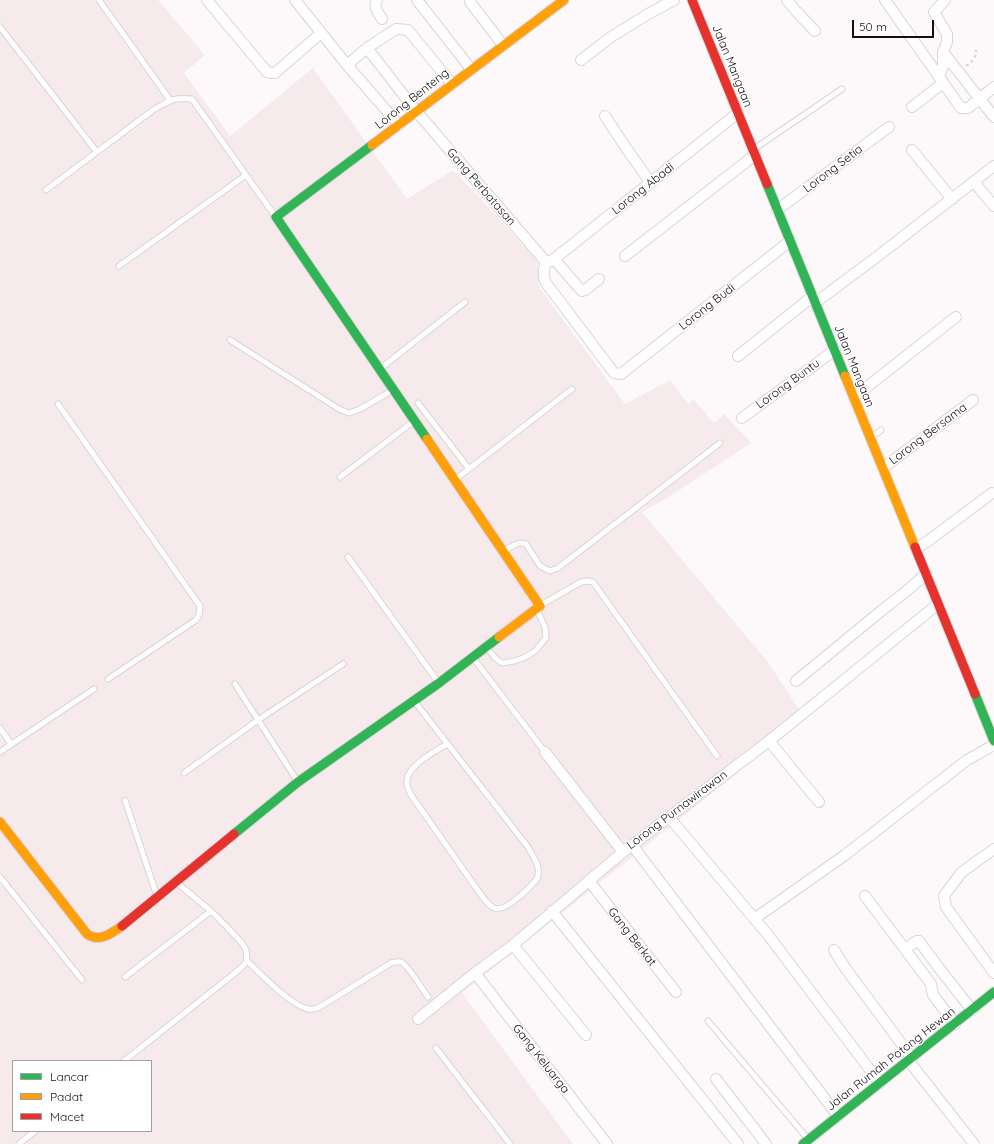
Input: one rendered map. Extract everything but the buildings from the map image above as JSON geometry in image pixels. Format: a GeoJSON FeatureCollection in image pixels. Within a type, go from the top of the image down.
{"type":"FeatureCollection","features":[{"type":"Feature","properties":{"kind":"street"},"geometry":{"type":"LineString","coordinates":[[207,0],[267,72],[275,73],[321,33]]}},
{"type":"Feature","properties":{"kind":"street"},"geometry":{"type":"LineString","coordinates":[[295,0],[347,65],[399,125]]}},
{"type":"Feature","properties":{"kind":"street"},"geometry":{"type":"LineString","coordinates":[[378,0],[375,8],[382,19]]}},
{"type":"Feature","properties":{"kind":"street"},"geometry":{"type":"LineString","coordinates":[[417,0],[471,69]]}},
{"type":"Feature","properties":{"kind":"street"},"geometry":{"type":"LineString","coordinates":[[470,0],[503,45]]}},
{"type":"Feature","properties":{"kind":"street","name":"Lorong Benteng"},"geometry":{"type":"LineString","coordinates":[[276,217],[564,0]]}},
{"type":"Feature","properties":{"kind":"street"},"geometry":{"type":"LineString","coordinates":[[581,60],[611,37],[674,0]]}},
{"type":"Feature","properties":{"kind":"street","name":"Jalan Mangaan"},"geometry":{"type":"LineString","coordinates":[[692,0],[994,741]]}},
{"type":"Feature","properties":{"kind":"street"},"geometry":{"type":"LineString","coordinates":[[787,0],[815,30]]}},
{"type":"Feature","properties":{"kind":"street"},"geometry":{"type":"LineString","coordinates":[[885,0],[961,108],[968,108],[994,87]]}},
{"type":"Feature","properties":{"kind":"street"},"geometry":{"type":"LineString","coordinates":[[912,107],[941,80],[943,52],[947,42],[947,34],[934,12],[945,0]]}},
{"type":"Feature","properties":{"kind":"street"},"geometry":{"type":"LineString","coordinates":[[347,65],[367,48],[396,29],[402,28],[408,30],[452,84]]}},
{"type":"Feature","properties":{"kind":"street","name":"Gang Perbatasan"},"geometry":{"type":"LineString","coordinates":[[367,48],[416,111],[550,260],[582,291],[598,279]]}},
{"type":"Feature","properties":{"kind":"street"},"geometry":{"type":"LineString","coordinates":[[943,52],[994,117]]}},
{"type":"Feature","properties":{"kind":"street","name":"Lorong Abadi"},"geometry":{"type":"LineString","coordinates":[[550,260],[652,183],[738,113]]}},
{"type":"Feature","properties":{"kind":"street"},"geometry":{"type":"LineString","coordinates":[[605,116],[652,183]]}},
{"type":"Feature","properties":{"kind":"street","name":"Lorong Setia"},"geometry":{"type":"LineString","coordinates":[[777,210],[889,127]]}},
{"type":"Feature","properties":{"kind":"street"},"geometry":{"type":"LineString","coordinates":[[912,150],[952,199]]}},
{"type":"Feature","properties":{"kind":"street"},"geometry":{"type":"LineString","coordinates":[[625,256],[754,152]]}},
{"type":"Feature","properties":{"kind":"street"},"geometry":{"type":"LineString","coordinates":[[738,356],[814,300],[878,256],[994,166]]}},
{"type":"Feature","properties":{"kind":"street"},"geometry":{"type":"LineString","coordinates":[[974,182],[994,206]]}},
{"type":"Feature","properties":{"kind":"street"},"geometry":{"type":"LineString","coordinates":[[0,822],[90,937],[99,938],[106,936],[113,933],[298,782],[439,683],[538,607],[503,551],[276,217]]}},
{"type":"Feature","properties":{"kind":"street","name":"Lorong Budi"},"geometry":{"type":"LineString","coordinates":[[550,260],[544,274],[546,282],[614,373],[618,374],[623,373],[790,241]]}},
{"type":"Feature","properties":{"kind":"street"},"geometry":{"type":"LineString","coordinates":[[854,397],[956,317]]}},
{"type":"Feature","properties":{"kind":"street","name":"Lorong Buntu"},"geometry":{"type":"LineString","coordinates":[[742,418],[835,350]]}},
{"type":"Feature","properties":{"kind":"street","name":"Lorong Bersama"},"geometry":{"type":"LineString","coordinates":[[883,468],[974,400]]}},
{"type":"Feature","properties":{"kind":"street"},"geometry":{"type":"LineString","coordinates":[[916,549],[992,493]]}},
{"type":"Feature","properties":{"kind":"street"},"geometry":{"type":"LineString","coordinates":[[796,681],[926,574]]}},
{"type":"Feature","properties":{"kind":"street","name":"Lorong Purnawirawan"},"geometry":{"type":"LineString","coordinates":[[418,1019],[475,973],[513,945],[623,852],[769,741],[938,604]]}},
{"type":"Feature","properties":{"kind":"street"},"geometry":{"type":"LineString","coordinates":[[769,741],[819,802]]}},
{"type":"Feature","properties":{"kind":"street"},"geometry":{"type":"LineString","coordinates":[[754,919],[845,855],[967,760],[994,745]]}},
{"type":"Feature","properties":{"kind":"street"},"geometry":{"type":"LineString","coordinates":[[545,752],[623,852]]}},
{"type":"Feature","properties":{"kind":"street"},"geometry":{"type":"LineString","coordinates":[[669,816],[768,935],[880,1083]]}},
{"type":"Feature","properties":{"kind":"street"},"geometry":{"type":"LineString","coordinates":[[632,845],[838,1116]]}},
{"type":"Feature","properties":{"kind":"street"},"geometry":{"type":"LineString","coordinates":[[994,849],[962,872],[944,896],[946,908],[994,973]]}},
{"type":"Feature","properties":{"kind":"street","name":"Gang Berkat"},"geometry":{"type":"LineString","coordinates":[[589,881],[676,992]]}},
{"type":"Feature","properties":{"kind":"street"},"geometry":{"type":"LineString","coordinates":[[865,896],[931,984],[933,995],[955,1024]]}},
{"type":"Feature","properties":{"kind":"street"},"geometry":{"type":"LineString","coordinates":[[552,912],[738,1144]]}},
{"type":"Feature","properties":{"kind":"street"},"geometry":{"type":"LineString","coordinates":[[904,947],[908,947],[919,941],[972,1010]]}},
{"type":"Feature","properties":{"kind":"street"},"geometry":{"type":"LineString","coordinates":[[513,945],[586,1035]]}},
{"type":"Feature","properties":{"kind":"street"},"geometry":{"type":"LineString","coordinates":[[834,950],[910,1059],[974,1144]]}},
{"type":"Feature","properties":{"kind":"street","name":"Gang Keluarga"},"geometry":{"type":"LineString","coordinates":[[475,973],[607,1144]]}},
{"type":"Feature","properties":{"kind":"street","name":"Jalan Rumah Potong Hewan"},"geometry":{"type":"LineString","coordinates":[[806,1142],[994,992]]}},
{"type":"Feature","properties":{"kind":"street"},"geometry":{"type":"LineString","coordinates":[[716,1079],[766,1144]]}},
{"type":"Feature","properties":{"kind":"lane"},"geometry":{"type":"LineString","coordinates":[[99,0],[170,100]]}},
{"type":"Feature","properties":{"kind":"lane"},"geometry":{"type":"LineString","coordinates":[[0,27],[97,152]]}},
{"type":"Feature","properties":{"kind":"lane"},"geometry":{"type":"LineString","coordinates":[[754,152],[842,89]]}},
{"type":"Feature","properties":{"kind":"lane"},"geometry":{"type":"LineString","coordinates":[[46,190],[153,110],[170,100],[180,98],[192,99],[276,217]]}},
{"type":"Feature","properties":{"kind":"lane"},"geometry":{"type":"LineString","coordinates":[[119,266],[246,174]]}},
{"type":"Feature","properties":{"kind":"lane"},"geometry":{"type":"LineString","coordinates":[[380,369],[465,302]]}},
{"type":"Feature","properties":{"kind":"lane"},"geometry":{"type":"LineString","coordinates":[[230,340],[339,409],[349,413],[360,409],[393,390]]}},
{"type":"Feature","properties":{"kind":"lane"},"geometry":{"type":"LineString","coordinates":[[455,480],[572,389]]}},
{"type":"Feature","properties":{"kind":"lane"},"geometry":{"type":"LineString","coordinates":[[418,403],[469,469]]}},
{"type":"Feature","properties":{"kind":"lane"},"geometry":{"type":"LineString","coordinates":[[58,404],[200,606],[199,615],[196,620],[108,679]]}},
{"type":"Feature","properties":{"kind":"lane"},"geometry":{"type":"LineString","coordinates":[[340,477],[415,421]]}},
{"type":"Feature","properties":{"kind":"lane"},"geometry":{"type":"LineString","coordinates":[[871,438],[881,430]]}},
{"type":"Feature","properties":{"kind":"lane"},"geometry":{"type":"LineString","coordinates":[[503,551],[520,543],[526,544],[540,566],[550,571],[558,568],[720,443]]}},
{"type":"Feature","properties":{"kind":"lane"},"geometry":{"type":"LineString","coordinates":[[348,557],[439,683]]}},
{"type":"Feature","properties":{"kind":"lane"},"geometry":{"type":"LineString","coordinates":[[486,647],[494,658],[502,663],[509,663],[535,651],[546,638],[545,627],[538,607],[581,582],[593,582],[717,756]]}},
{"type":"Feature","properties":{"kind":"lane"},"geometry":{"type":"LineString","coordinates":[[473,657],[545,752]]}},
{"type":"Feature","properties":{"kind":"lane"},"geometry":{"type":"LineString","coordinates":[[184,773],[258,720],[343,664]]}},
{"type":"Feature","properties":{"kind":"lane"},"geometry":{"type":"LineString","coordinates":[[235,684],[298,782]]}},
{"type":"Feature","properties":{"kind":"lane"},"geometry":{"type":"LineString","coordinates":[[0,752],[94,689]]}},
{"type":"Feature","properties":{"kind":"lane"},"geometry":{"type":"LineString","coordinates":[[414,701],[528,847],[538,867],[539,874],[537,879],[508,906],[501,909],[495,908],[487,903],[411,795],[408,787],[407,780],[413,768],[424,758],[447,744]]}},
{"type":"Feature","properties":{"kind":"lane"},"geometry":{"type":"LineString","coordinates":[[0,728],[11,744]]}},
{"type":"Feature","properties":{"kind":"lane"},"geometry":{"type":"LineString","coordinates":[[125,800],[157,896]]}},
{"type":"Feature","properties":{"kind":"lane"},"geometry":{"type":"LineString","coordinates":[[0,877],[82,980]]}},
{"type":"Feature","properties":{"kind":"lane"},"geometry":{"type":"LineString","coordinates":[[125,1060],[235,974],[247,961],[246,950],[242,943],[211,911],[176,882]]}},
{"type":"Feature","properties":{"kind":"lane"},"geometry":{"type":"LineString","coordinates":[[125,977],[211,911]]}},
{"type":"Feature","properties":{"kind":"lane"},"geometry":{"type":"LineString","coordinates":[[247,961],[293,1002],[307,1008],[315,1009],[391,962],[398,961],[408,967],[428,997]]}},
{"type":"Feature","properties":{"kind":"lane"},"geometry":{"type":"LineString","coordinates":[[708,1021],[806,1142]]}},
{"type":"Feature","properties":{"kind":"lane"},"geometry":{"type":"LineString","coordinates":[[436,1048],[510,1144]]}},
{"type":"Feature","properties":{"kind":"lane"},"geometry":{"type":"LineString","coordinates":[[19,1144],[34,1132]]}},
{"type":"Feature","properties":{"kind":"path"},"geometry":{"type":"LineString","coordinates":[[955,67],[964,67],[972,62],[976,57],[976,50]]}},
{"type":"Feature","properties":{"kind":"shaded area"},"geometry":{"type":"Polygon","coordinates":[[[0,0],[158,0],[205,55],[184,73],[230,136],[313,68],[407,199],[453,170],[481,199],[538,262],[539,287],[625,404],[670,380],[689,405],[693,399],[714,423],[724,414],[751,443],[669,497],[642,512],[768,662],[805,719],[462,993],[573,1144],[0,1144],[0,0]]]}},
{"type":"Feature","properties":{"kind":"traffic: fast"},"geometry":{"type":"LineString","coordinates":[[372,145],[276,217],[427,439]]}},
{"type":"Feature","properties":{"kind":"traffic: fast"},"geometry":{"type":"LineString","coordinates":[[767,184],[845,376]]}},
{"type":"Feature","properties":{"kind":"traffic: fast"},"geometry":{"type":"LineString","coordinates":[[234,834],[298,782],[439,683],[499,637]]}},
{"type":"Feature","properties":{"kind":"traffic: fast"},"geometry":{"type":"LineString","coordinates":[[975,694],[994,741]]}},
{"type":"Feature","properties":{"kind":"traffic: fast"},"geometry":{"type":"LineString","coordinates":[[803,1144],[994,992]]}},
{"type":"Feature","properties":{"kind":"traffic: slow"},"geometry":{"type":"LineString","coordinates":[[372,145],[564,0]]}},
{"type":"Feature","properties":{"kind":"traffic: slow"},"geometry":{"type":"LineString","coordinates":[[845,376],[915,547]]}},
{"type":"Feature","properties":{"kind":"traffic: slow"},"geometry":{"type":"LineString","coordinates":[[427,439],[540,606],[499,637]]}},
{"type":"Feature","properties":{"kind":"traffic: slow"},"geometry":{"type":"LineString","coordinates":[[0,822],[87,934],[96,938],[101,937],[110,934],[122,926]]}},
{"type":"Feature","properties":{"kind":"traffic: jam"},"geometry":{"type":"LineString","coordinates":[[692,0],[767,184]]}},
{"type":"Feature","properties":{"kind":"traffic: jam"},"geometry":{"type":"LineString","coordinates":[[915,547],[975,694]]}},
{"type":"Feature","properties":{"kind":"traffic: jam"},"geometry":{"type":"LineString","coordinates":[[122,926],[234,834]]}}]}
